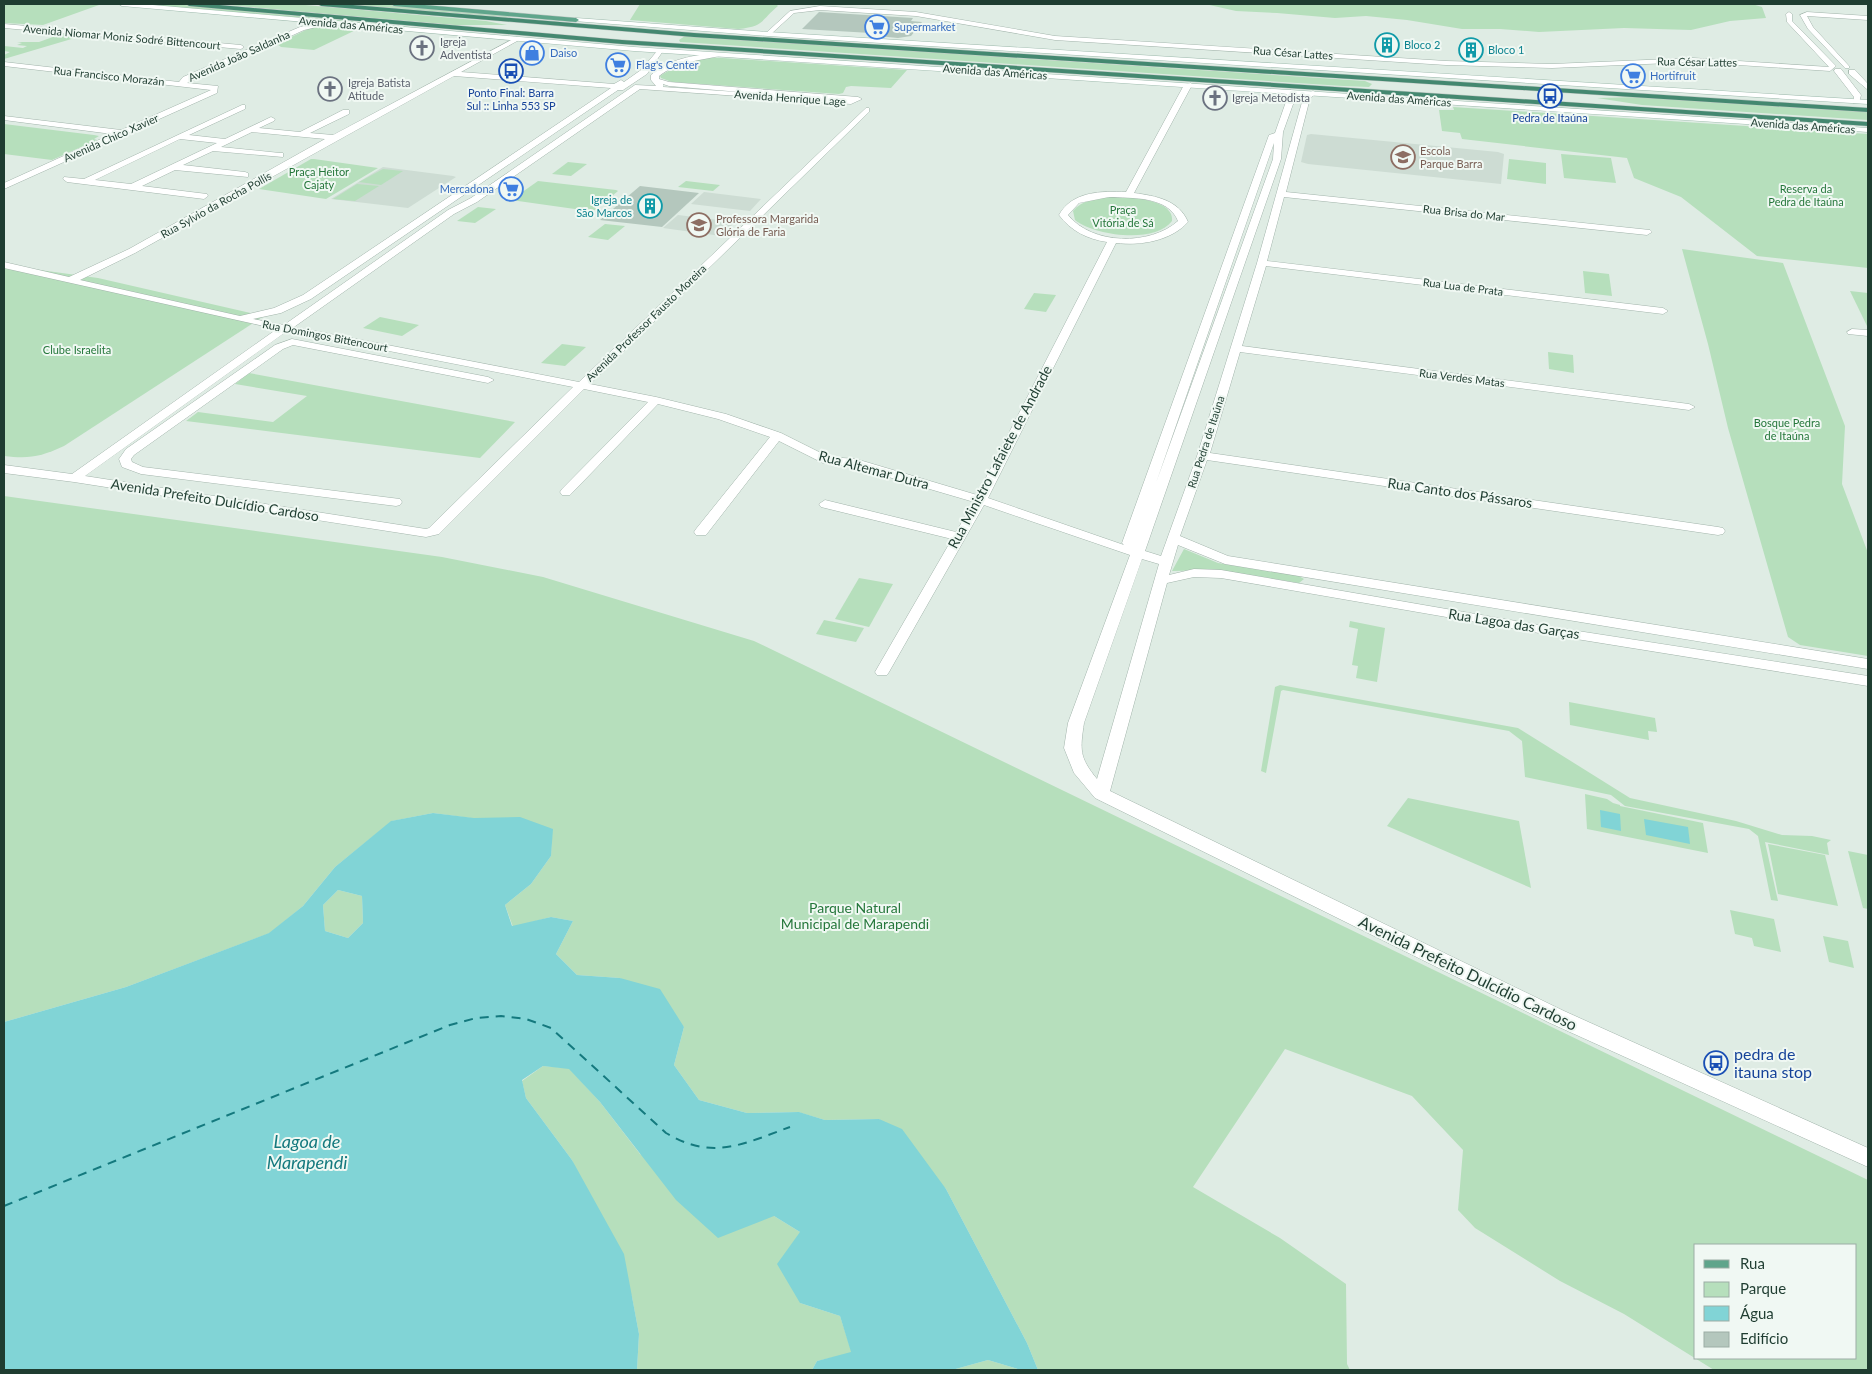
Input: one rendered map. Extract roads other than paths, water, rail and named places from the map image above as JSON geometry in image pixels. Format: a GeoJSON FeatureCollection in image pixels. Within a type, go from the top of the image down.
{"type":"FeatureCollection","features":[{"type":"Feature","properties":{"kind":"highway","name":"Avenida das Américas"},"geometry":{"type":"LineString","coordinates":[[189,4],[640,43],[663,48],[1048,70],[1868,124]]}},
{"type":"Feature","properties":{"kind":"highway","name":"Avenida das Américas"},"geometry":{"type":"LineString","coordinates":[[321,4],[680,34],[1868,110]]}},
{"type":"Feature","properties":{"kind":"highway"},"geometry":{"type":"LineString","coordinates":[[472,18],[576,20]]}},
{"type":"Feature","properties":{"kind":"highway"},"geometry":{"type":"LineString","coordinates":[[408,24],[467,35]]}},
{"type":"Feature","properties":{"kind":"highway"},"geometry":{"type":"LineString","coordinates":[[614,48],[640,43],[654,32],[655,29],[646,25]]}},
{"type":"Feature","properties":{"kind":"highway"},"geometry":{"type":"LineString","coordinates":[[663,48],[680,34],[714,30]]}},
{"type":"Feature","properties":{"kind":"highway"},"geometry":{"type":"LineString","coordinates":[[860,40],[941,50]]}},
{"type":"Feature","properties":{"kind":"highway"},"geometry":{"type":"LineString","coordinates":[[841,62],[935,63]]}},
{"type":"Feature","properties":{"kind":"highway"},"geometry":{"type":"LineString","coordinates":[[1157,64],[1254,64]]}},
{"type":"Feature","properties":{"kind":"highway"},"geometry":{"type":"LineString","coordinates":[[1270,90],[1311,89],[1376,93],[1383,92],[1386,84],[1382,78],[1373,74],[1331,69]]}},
{"type":"Feature","properties":{"kind":"highway"},"geometry":{"type":"LineString","coordinates":[[1048,70],[1177,84]]}},
{"type":"Feature","properties":{"kind":"highway"},"geometry":{"type":"LineString","coordinates":[[1436,76],[1415,77],[1407,80],[1404,89],[1409,94],[1420,98],[1445,102]]}},
{"type":"Feature","properties":{"kind":"highway"},"geometry":{"type":"LineString","coordinates":[[1620,87],[1727,101]]}},
{"type":"Feature","properties":{"kind":"highway"},"geometry":{"type":"LineString","coordinates":[[1583,111],[1722,115]]}},
{"type":"Feature","properties":{"kind":"main road","name":"Avenida das Américas"},"geometry":{"type":"LineString","coordinates":[[394,4],[576,20]]}},
{"type":"Feature","properties":{"kind":"street","name":"Avenida das Américas"},"geometry":{"type":"LineString","coordinates":[[122,4],[614,48],[663,48],[718,55],[1868,130]]}},
{"type":"Feature","properties":{"kind":"street"},"geometry":{"type":"LineString","coordinates":[[1801,4],[1810,28],[1853,69],[1868,88]]}},
{"type":"Feature","properties":{"kind":"street","name":"Rua César Lattes"},"geometry":{"type":"LineString","coordinates":[[768,34],[792,12],[820,8],[916,14],[1055,38],[1286,53],[1524,66],[1693,60],[1853,69]]}},
{"type":"Feature","properties":{"kind":"street"},"geometry":{"type":"LineString","coordinates":[[1856,101],[1858,97],[1856,94],[1789,21],[1787,10],[1804,14],[1868,18]]}},
{"type":"Feature","properties":{"kind":"street","name":"Avenida João Saldanha"},"geometry":{"type":"LineString","coordinates":[[164,81],[294,25],[297,22],[296,20]]}},
{"type":"Feature","properties":{"kind":"street","name":"Avenida das Américas"},"geometry":{"type":"LineString","coordinates":[[576,20],[860,40],[1868,102]]}},
{"type":"Feature","properties":{"kind":"street","name":"Avenida João Saldanha"},"geometry":{"type":"LineString","coordinates":[[182,83],[186,79],[270,41],[308,26],[327,23]]}},
{"type":"Feature","properties":{"kind":"street","name":"Avenida Niomar Moniz Sodré Bittencourt"},"geometry":{"type":"LineString","coordinates":[[4,26],[241,47]]}},
{"type":"Feature","properties":{"kind":"street"},"geometry":{"type":"LineString","coordinates":[[258,40],[270,41]]}},
{"type":"Feature","properties":{"kind":"street","name":"Rua Sylvio da Rocha Pollis"},"geometry":{"type":"LineString","coordinates":[[71,280],[132,251],[334,138],[517,40]]}},
{"type":"Feature","properties":{"kind":"street"},"geometry":{"type":"LineString","coordinates":[[454,74],[616,87],[632,81],[650,65],[663,48]]}},
{"type":"Feature","properties":{"kind":"street"},"geometry":{"type":"LineString","coordinates":[[1284,61],[1286,53]]}},
{"type":"Feature","properties":{"kind":"street"},"geometry":{"type":"LineString","coordinates":[[650,65],[668,66],[718,55]]}},
{"type":"Feature","properties":{"kind":"street","name":"Rua Francisco Morazán"},"geometry":{"type":"LineString","coordinates":[[4,64],[215,88]]}},
{"type":"Feature","properties":{"kind":"street"},"geometry":{"type":"LineString","coordinates":[[74,478],[186,396],[287,328],[451,212],[474,200],[628,94],[658,89],[660,85],[655,80],[655,76],[668,66]]}},
{"type":"Feature","properties":{"kind":"street"},"geometry":{"type":"LineString","coordinates":[[234,318],[277,311],[307,297],[622,82],[464,70]]}},
{"type":"Feature","properties":{"kind":"street","name":"Avenida Henrique Lage"},"geometry":{"type":"LineString","coordinates":[[628,94],[638,88],[851,102],[858,99],[669,84],[655,80]]}},
{"type":"Feature","properties":{"kind":"street"},"geometry":{"type":"LineString","coordinates":[[1129,195],[1188,85]]}},
{"type":"Feature","properties":{"kind":"street","name":"Avenida Chico Xavier"},"geometry":{"type":"LineString","coordinates":[[6,183],[124,133],[214,91],[215,88]]}},
{"type":"Feature","properties":{"kind":"street"},"geometry":{"type":"LineString","coordinates":[[1072,764],[1072,748],[1076,723],[1131,551],[1274,133],[1280,128],[1292,96],[1288,92]]}},
{"type":"Feature","properties":{"kind":"street","name":"Rua Pedra de Itaúna"},"geometry":{"type":"LineString","coordinates":[[1100,794],[1173,538],[1203,456],[1262,263],[1307,98],[1313,93]]}},
{"type":"Feature","properties":{"kind":"street"},"geometry":{"type":"LineString","coordinates":[[86,181],[242,107]]}},
{"type":"Feature","properties":{"kind":"street","name":"Avenida Professor Fausto Moreira"},"geometry":{"type":"LineString","coordinates":[[426,533],[438,529],[580,386],[866,110]]}},
{"type":"Feature","properties":{"kind":"street"},"geometry":{"type":"LineString","coordinates":[[300,135],[346,112]]}},
{"type":"Feature","properties":{"kind":"street"},"geometry":{"type":"LineString","coordinates":[[4,118],[124,133]]}},
{"type":"Feature","properties":{"kind":"street"},"geometry":{"type":"LineString","coordinates":[[133,187],[271,119]]}},
{"type":"Feature","properties":{"kind":"street"},"geometry":{"type":"LineString","coordinates":[[1280,128],[1298,130]]}},
{"type":"Feature","properties":{"kind":"street"},"geometry":{"type":"LineString","coordinates":[[249,129],[334,138]]}},
{"type":"Feature","properties":{"kind":"street"},"geometry":{"type":"LineString","coordinates":[[180,137],[224,141]]}},
{"type":"Feature","properties":{"kind":"street"},"geometry":{"type":"LineString","coordinates":[[212,148],[280,155]]}},
{"type":"Feature","properties":{"kind":"street"},"geometry":{"type":"LineString","coordinates":[[175,167],[245,176]]}},
{"type":"Feature","properties":{"kind":"street"},"geometry":{"type":"LineString","coordinates":[[67,178],[204,196]]}},
{"type":"Feature","properties":{"kind":"street","name":"Rua Brisa do Mar"},"geometry":{"type":"LineString","coordinates":[[1281,194],[1647,232]]}},
{"type":"Feature","properties":{"kind":"street"},"geometry":{"type":"LineString","coordinates":[[1129,195],[1147,197],[1175,208],[1182,215],[1183,222],[1178,229],[1167,235],[1151,239],[1113,239],[1093,236],[1077,230],[1066,223],[1063,215],[1066,207],[1076,201],[1100,196],[1129,195]]}},
{"type":"Feature","properties":{"kind":"street","name":"Rua Ministro Lafaiete de Andrade"},"geometry":{"type":"LineString","coordinates":[[882,672],[981,500],[1113,239]]}},
{"type":"Feature","properties":{"kind":"street","name":"Rua Lua de Prata"},"geometry":{"type":"LineString","coordinates":[[1262,263],[1664,310]]}},
{"type":"Feature","properties":{"kind":"street"},"geometry":{"type":"LineString","coordinates":[[4,265],[71,280]]}},
{"type":"Feature","properties":{"kind":"street","name":"Rua Domingos Bittencourt"},"geometry":{"type":"LineString","coordinates":[[71,280],[234,318],[580,386]]}},
{"type":"Feature","properties":{"kind":"street"},"geometry":{"type":"LineString","coordinates":[[1852,332],[1868,334]]}},
{"type":"Feature","properties":{"kind":"street"},"geometry":{"type":"LineString","coordinates":[[396,502],[141,470],[126,464],[125,459],[130,452],[279,347],[292,342],[488,380]]}},
{"type":"Feature","properties":{"kind":"street","name":"Rua Verdes Matas"},"geometry":{"type":"LineString","coordinates":[[1235,348],[1689,407]]}},
{"type":"Feature","properties":{"kind":"street","name":"Rua Altemar Dutra"},"geometry":{"type":"LineString","coordinates":[[580,386],[656,400],[722,416],[777,436],[827,460],[852,462],[981,500],[1166,562]]}},
{"type":"Feature","properties":{"kind":"street"},"geometry":{"type":"LineString","coordinates":[[186,396],[201,399],[202,401]]}},
{"type":"Feature","properties":{"kind":"street"},"geometry":{"type":"LineString","coordinates":[[566,492],[656,400]]}},
{"type":"Feature","properties":{"kind":"street"},"geometry":{"type":"LineString","coordinates":[[701,532],[777,436]]}},
{"type":"Feature","properties":{"kind":"street","name":"Rua Canto dos Pássaros"},"geometry":{"type":"LineString","coordinates":[[1203,456],[1718,531]]}},
{"type":"Feature","properties":{"kind":"street","name":"Avenida Prefeito Dulcídio Cardoso"},"geometry":{"type":"LineString","coordinates":[[4,469],[74,478],[426,533]]}},
{"type":"Feature","properties":{"kind":"street"},"geometry":{"type":"LineString","coordinates":[[825,504],[959,537]]}},
{"type":"Feature","properties":{"kind":"street","name":"Rua Lagoa das Garças"},"geometry":{"type":"LineString","coordinates":[[1173,538],[1225,560],[1868,664]]}},
{"type":"Feature","properties":{"kind":"street"},"geometry":{"type":"LineString","coordinates":[[1072,764],[1065,723],[1131,551]]}},
{"type":"Feature","properties":{"kind":"street","name":"Rua Lagoa das Garças"},"geometry":{"type":"LineString","coordinates":[[1160,581],[1194,573],[1222,574],[1539,629],[1868,681]]}},
{"type":"Feature","properties":{"kind":"street","name":"Avenida Prefeito Dulcídio Cardoso"},"geometry":{"type":"LineString","coordinates":[[1072,764],[1100,794],[1558,1017],[1868,1158]]}},
{"type":"Feature","properties":{"kind":"water"},"geometry":{"type":"Polygon","coordinates":[[[1600,810],[1620,814],[1621,831],[1601,827],[1600,810]]]}},
{"type":"Feature","properties":{"kind":"water","name":"Lagoa de Marapendi"},"geometry":{"type":"Polygon","coordinates":[[[433,813],[474,818],[520,817],[553,829],[551,856],[531,884],[505,905],[512,926],[551,917],[573,921],[556,954],[577,975],[620,978],[660,989],[684,1027],[674,1065],[699,1100],[747,1113],[799,1112],[825,1120],[879,1119],[902,1129],[946,1189],[1027,1343],[1038,1370],[1021,1370],[988,1360],[952,1370],[812,1370],[817,1361],[851,1352],[840,1316],[800,1303],[777,1264],[800,1232],[774,1216],[718,1238],[676,1200],[600,1102],[569,1069],[543,1066],[522,1080],[526,1098],[572,1160],[624,1254],[639,1334],[637,1370],[4,1370],[4,1022],[126,987],[269,933],[303,906],[335,867],[391,821],[433,813]],[[338,890],[323,905],[325,931],[348,938],[363,923],[362,896],[338,890]]]}},
{"type":"Feature","properties":{"kind":"water"},"geometry":{"type":"Polygon","coordinates":[[[1644,819],[1688,827],[1690,844],[1646,835],[1644,819]]]}},
{"type":"Feature","properties":{"kind":"place","name":"Supermarket"},"geometry":{"type":"Point","coordinates":[877,27]}},
{"type":"Feature","properties":{"kind":"place","name":"Bloco 2"},"geometry":{"type":"Point","coordinates":[1387,45]}},
{"type":"Feature","properties":{"kind":"place","name":"Igreja Adventista"},"geometry":{"type":"Point","coordinates":[422,48]}},
{"type":"Feature","properties":{"kind":"place","name":"Bloco 1"},"geometry":{"type":"Point","coordinates":[1471,50]}},
{"type":"Feature","properties":{"kind":"place","name":"Daiso"},"geometry":{"type":"Point","coordinates":[532,53]}},
{"type":"Feature","properties":{"kind":"place","name":"Flag's Center"},"geometry":{"type":"Point","coordinates":[618,65]}},
{"type":"Feature","properties":{"kind":"place","name":"Ponto Final: Barra Sul :: Linha 553 SP"},"geometry":{"type":"Point","coordinates":[511,71]}},
{"type":"Feature","properties":{"kind":"place","name":"Hortifruit"},"geometry":{"type":"Point","coordinates":[1633,76]}},
{"type":"Feature","properties":{"kind":"place","name":"Igreja Batista Atitude"},"geometry":{"type":"Point","coordinates":[330,89]}},
{"type":"Feature","properties":{"kind":"place","name":"Pedra de Itaúna"},"geometry":{"type":"Point","coordinates":[1550,96]}},
{"type":"Feature","properties":{"kind":"place","name":"Igreja Metodista"},"geometry":{"type":"Point","coordinates":[1215,98]}},
{"type":"Feature","properties":{"kind":"place","name":"Escola Parque Barra"},"geometry":{"type":"Point","coordinates":[1403,157]}},
{"type":"Feature","properties":{"kind":"place","name":"Mercadona"},"geometry":{"type":"Point","coordinates":[511,189]}},
{"type":"Feature","properties":{"kind":"place","name":"Igreja de São Marcos"},"geometry":{"type":"Point","coordinates":[650,206]}},
{"type":"Feature","properties":{"kind":"place","name":"Professora Margarida Glória de Faria"},"geometry":{"type":"Point","coordinates":[699,225]}},
{"type":"Feature","properties":{"kind":"place","name":"pedra de itauna stop"},"geometry":{"type":"Point","coordinates":[1716,1063]}},
{"type":"Feature","properties":{"kind":"park label","name":"Praça Heitor Cajaty"},"geometry":{"type":"Point","coordinates":[319,178]}},
{"type":"Feature","properties":{"kind":"park label","name":"Reserva da Pedra de Itaúna"},"geometry":{"type":"Point","coordinates":[1806,195]}},
{"type":"Feature","properties":{"kind":"park label","name":"Praça Vitória de Sá"},"geometry":{"type":"Point","coordinates":[1123,216]}},
{"type":"Feature","properties":{"kind":"park label","name":"Clube Israelita"},"geometry":{"type":"Point","coordinates":[77,350]}},
{"type":"Feature","properties":{"kind":"park label","name":"Bosque Pedra de Itaúna"},"geometry":{"type":"Point","coordinates":[1787,429]}},
{"type":"Feature","properties":{"kind":"park label","name":"Parque Natural Municipal de Marapendi"},"geometry":{"type":"Point","coordinates":[855,916]}}]}
